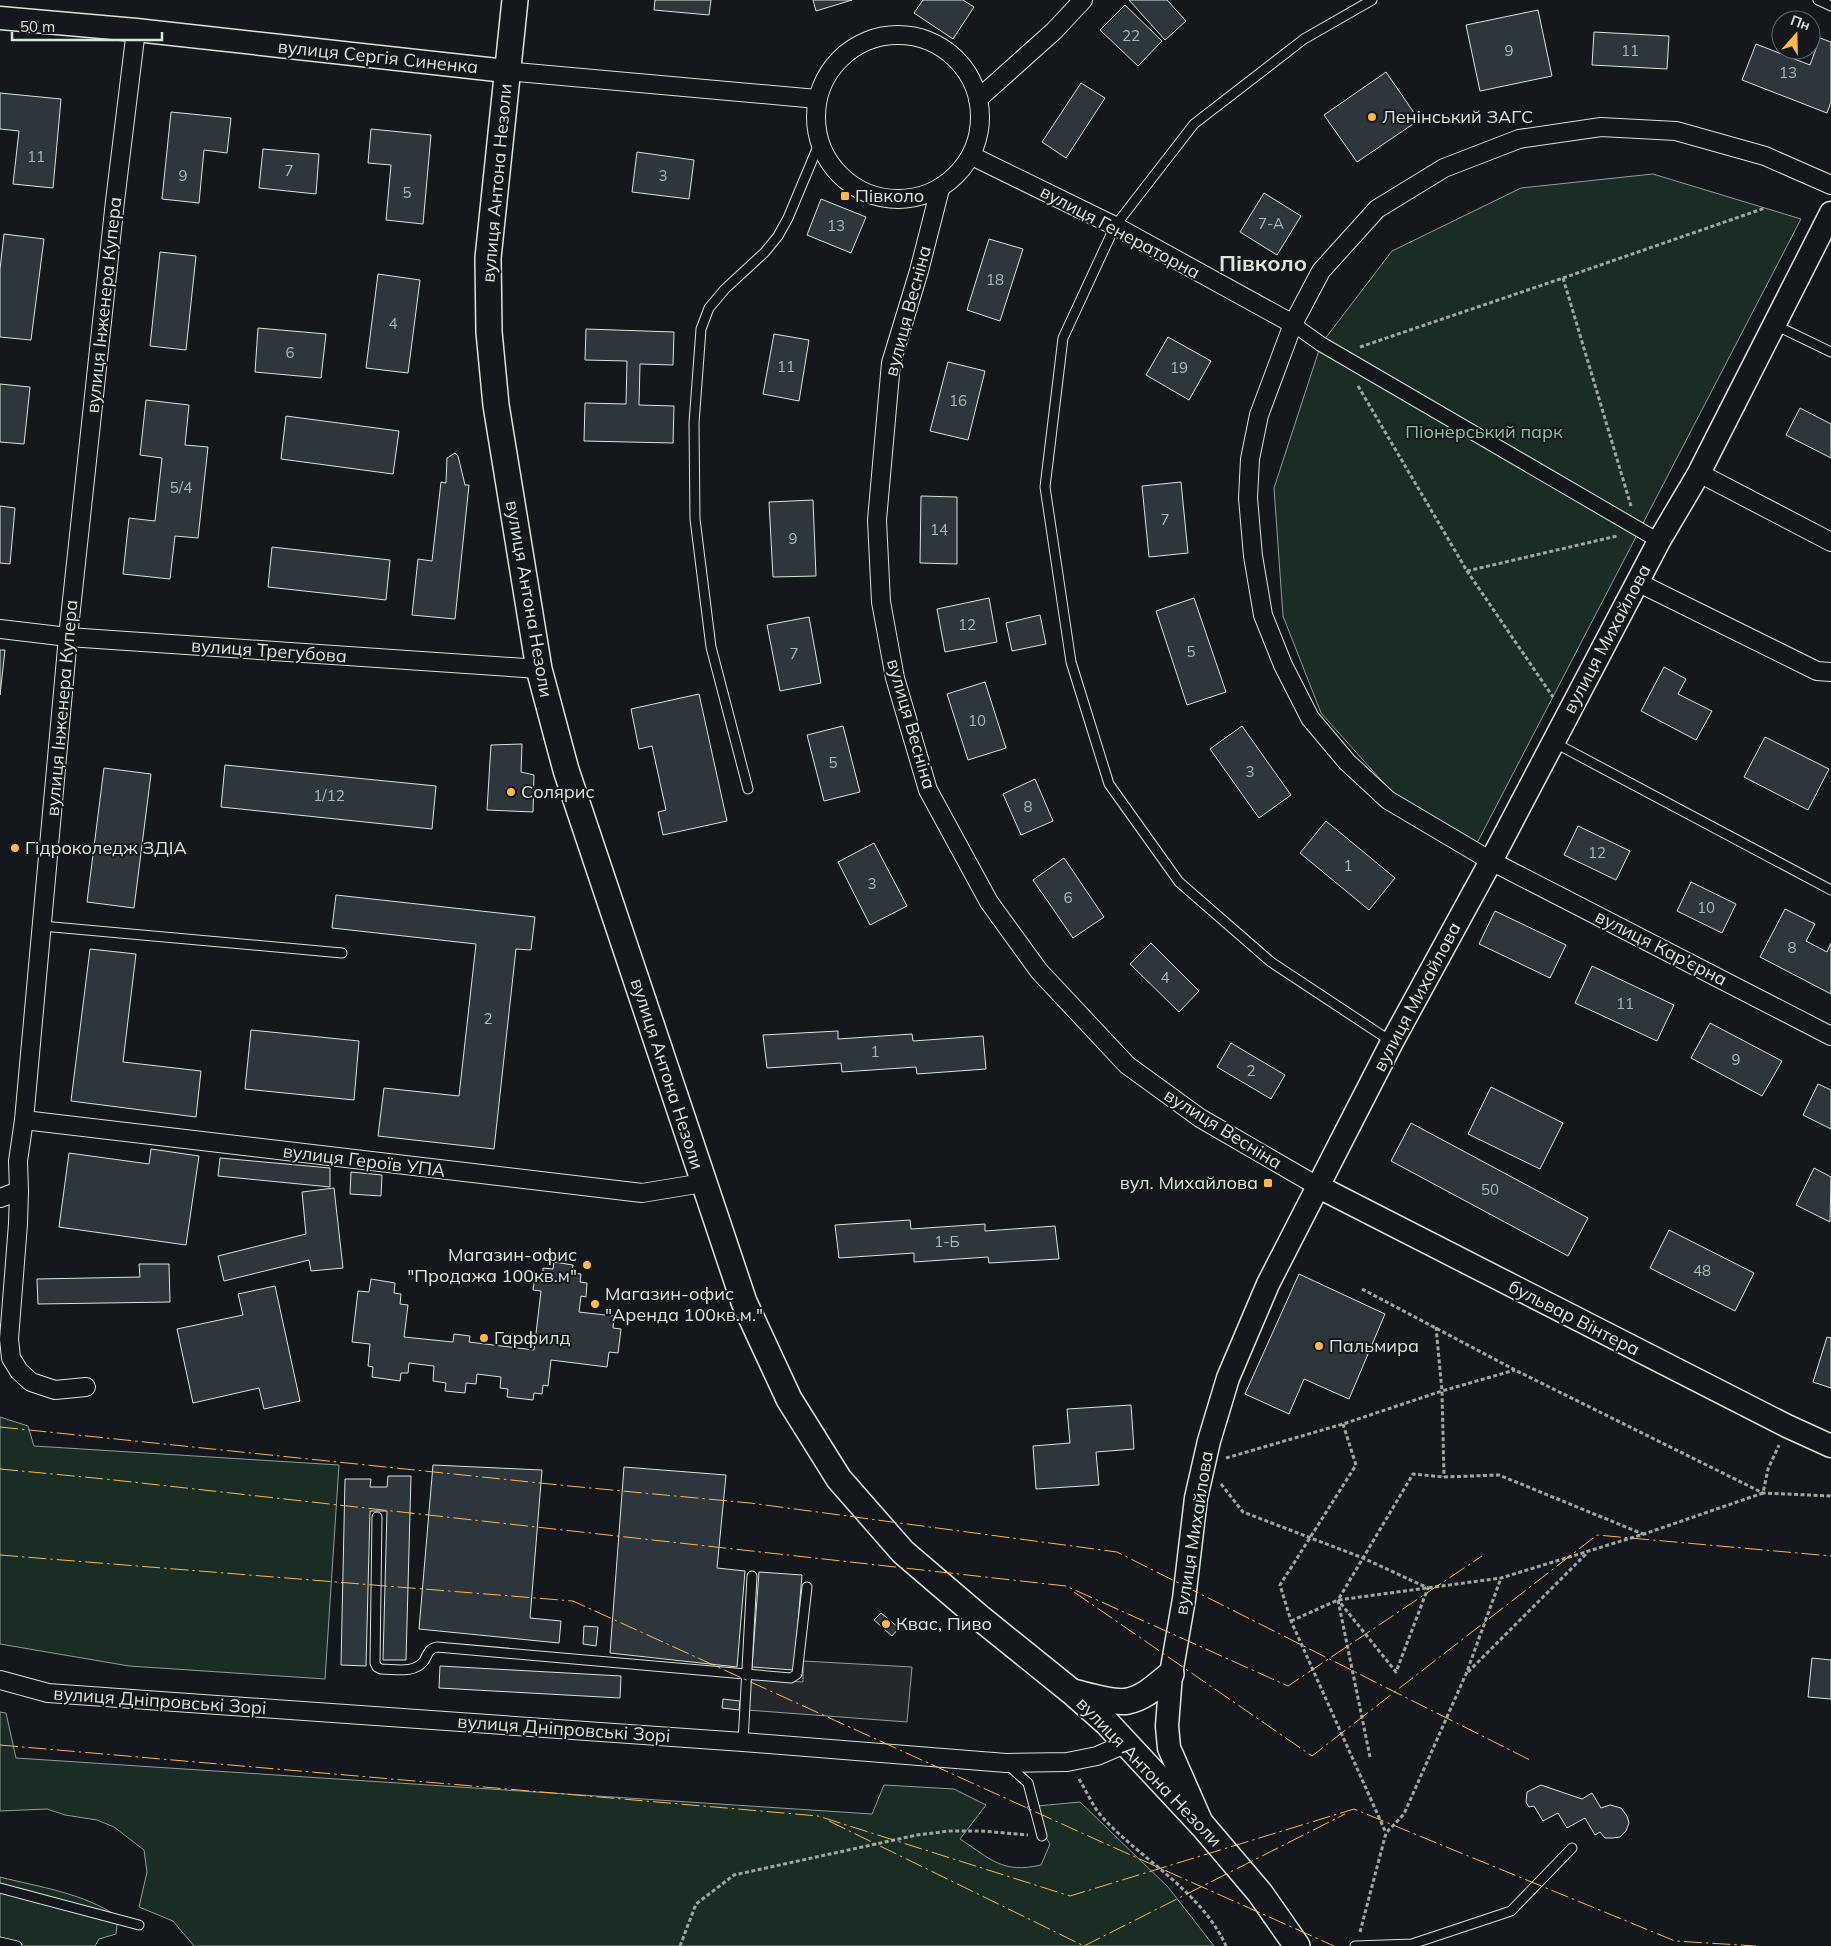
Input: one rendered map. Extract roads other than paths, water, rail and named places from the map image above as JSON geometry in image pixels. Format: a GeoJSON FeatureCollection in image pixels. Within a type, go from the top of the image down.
{"type":"FeatureCollection","features":[{"type":"Feature","properties":{"kind":"main road","name":"вулиця Антона Незоли"},"geometry":{"type":"LineString","coordinates":[[515,0],[506,71],[488,258],[489,332],[496,405],[539,669],[566,770],[703,1183],[748,1311],[789,1399],[839,1479],[903,1552],[979,1617],[1072,1692],[1127,1743],[1203,1826],[1260,1893],[1297,1946]]}},
{"type":"Feature","properties":{"kind":"main road"},"geometry":{"type":"LineString","coordinates":[[1072,1692],[1127,1702],[1150,1692],[1171,1674]]}},
{"type":"Feature","properties":{"kind":"street"},"geometry":{"type":"LineString","coordinates":[[978,98],[1054,31],[1083,0]]}},
{"type":"Feature","properties":{"kind":"street","name":"вулиця Сергія Синенка"},"geometry":{"type":"LineString","coordinates":[[0,18],[136,30],[506,71],[817,99]]}},
{"type":"Feature","properties":{"kind":"street","name":"вулиця Інженера Купера"},"geometry":{"type":"LineString","coordinates":[[86,1387],[55,1390],[42,1388],[31,1382],[19,1371],[11,1358],[9,1340],[20,1191],[18,1161],[24,1120],[68,637],[115,201],[136,30]]}},
{"type":"Feature","properties":{"kind":"street"},"geometry":{"type":"LineString","coordinates":[[892,34],[918,36],[942,47],[962,64],[978,98],[981,110],[980,134],[972,156],[958,175],[940,189],[917,198],[893,200],[869,195],[848,183],[830,166],[819,144],[815,122],[817,99],[826,74],[843,54],[866,40],[892,34]]}},
{"type":"Feature","properties":{"kind":"street","name":"вулиця Кар’єрна"},"geometry":{"type":"LineString","coordinates":[[1831,186],[1765,156],[1676,131],[1601,127],[1519,139],[1444,168],[1377,208],[1321,271],[1293,324],[1259,415],[1250,459],[1248,498],[1253,556],[1263,615],[1283,665],[1310,718],[1347,762],[1388,800],[1491,861],[1831,1036]]}},
{"type":"Feature","properties":{"kind":"street","name":"вулиця Генераторна"},"geometry":{"type":"LineString","coordinates":[[972,156],[1115,226],[1293,324]]}},
{"type":"Feature","properties":{"kind":"street","name":"вулиця Весніна"},"geometry":{"type":"LineString","coordinates":[[940,189],[920,271],[891,363],[877,520],[882,602],[896,678],[928,790],[990,902],[1039,971],[1127,1064],[1200,1118],[1319,1187]]}},
{"type":"Feature","properties":{"kind":"street","name":"вулиця Михайлова"},"geometry":{"type":"LineString","coordinates":[[1203,1826],[1169,1748],[1167,1726],[1171,1674],[1184,1599],[1196,1498],[1212,1432],[1228,1378],[1268,1284],[1392,1042],[1491,861],[1658,541],[1699,473],[1831,213]]}},
{"type":"Feature","properties":{"kind":"street"},"geometry":{"type":"LineString","coordinates":[[1293,324],[1320,344],[1658,541]]}},
{"type":"Feature","properties":{"kind":"street"},"geometry":{"type":"LineString","coordinates":[[1699,473],[1831,542]]}},
{"type":"Feature","properties":{"kind":"street"},"geometry":{"type":"LineString","coordinates":[[1637,582],[1817,671],[1831,672]]}},
{"type":"Feature","properties":{"kind":"street","name":"вулиця Трегубова"},"geometry":{"type":"LineString","coordinates":[[0,629],[68,637],[539,669]]}},
{"type":"Feature","properties":{"kind":"street","name":"вулиця Героїв УПА"},"geometry":{"type":"LineString","coordinates":[[24,1120],[642,1193],[703,1183]]}},
{"type":"Feature","properties":{"kind":"street","name":"бульвар Вінтера"},"geometry":{"type":"LineString","coordinates":[[1319,1187],[1787,1426],[1831,1446]]}},
{"type":"Feature","properties":{"kind":"street"},"geometry":{"type":"LineString","coordinates":[[0,1198],[20,1191]]}},
{"type":"Feature","properties":{"kind":"street","name":"вулиця Дніпровські Зорі"},"geometry":{"type":"LineString","coordinates":[[0,1680],[48,1693],[743,1742],[1006,1763],[1067,1762],[1097,1756],[1127,1743]]}},
{"type":"Feature","properties":{"kind":"lane"},"geometry":{"type":"LineString","coordinates":[[1372,0],[1304,39],[1194,124],[1115,226],[1063,338],[1045,487],[1071,662],[1109,784],[1179,882],[1271,962],[1392,1042]]}},
{"type":"Feature","properties":{"kind":"lane"},"geometry":{"type":"LineString","coordinates":[[1818,0],[1831,6]]}},
{"type":"Feature","properties":{"kind":"lane"},"geometry":{"type":"LineString","coordinates":[[748,789],[711,646],[695,519],[694,422],[701,329],[709,308],[725,288],[765,252],[778,236],[788,218],[819,144]]}},
{"type":"Feature","properties":{"kind":"lane"},"geometry":{"type":"LineString","coordinates":[[1775,325],[1831,352]]}},
{"type":"Feature","properties":{"kind":"lane"},"geometry":{"type":"LineString","coordinates":[[1552,742],[1831,890]]}},
{"type":"Feature","properties":{"kind":"lane"},"geometry":{"type":"LineString","coordinates":[[42,926],[342,953]]}},
{"type":"Feature","properties":{"kind":"lane"},"geometry":{"type":"LineString","coordinates":[[377,1517],[375,1663],[379,1668],[405,1670],[416,1668],[423,1662],[429,1650],[436,1647],[791,1678],[797,1674],[807,1587]]}},
{"type":"Feature","properties":{"kind":"lane"},"geometry":{"type":"LineString","coordinates":[[743,1742],[752,1576]]}},
{"type":"Feature","properties":{"kind":"lane"},"geometry":{"type":"LineString","coordinates":[[1006,1763],[1028,1784],[1042,1836]]}},
{"type":"Feature","properties":{"kind":"lane"},"geometry":{"type":"LineString","coordinates":[[1356,1945],[1412,1944],[1511,1911],[1572,1848]]}},
{"type":"Feature","properties":{"kind":"lane"},"geometry":{"type":"LineString","coordinates":[[0,1888],[138,1924]]}},
{"type":"Feature","properties":{"kind":"lane"},"geometry":{"type":"LineString","coordinates":[[0,1942],[17,1946]]}},
{"type":"Feature","properties":{"kind":"place","name":"Ленінський ЗАГС"},"geometry":{"type":"Point","coordinates":[1372,117]}},
{"type":"Feature","properties":{"kind":"place","name":"Півколо"},"geometry":{"type":"Point","coordinates":[845,196]}},
{"type":"Feature","properties":{"kind":"place","name":"Солярис"},"geometry":{"type":"Point","coordinates":[511,792]}},
{"type":"Feature","properties":{"kind":"place","name":"Гідроколедж ЗДIА"},"geometry":{"type":"Point","coordinates":[15,848]}},
{"type":"Feature","properties":{"kind":"place","name":"вул. Михайлова"},"geometry":{"type":"Point","coordinates":[1268,1183]}},
{"type":"Feature","properties":{"kind":"place","name":"Магазин-офис \"Продажа 100кв.м\""},"geometry":{"type":"Point","coordinates":[587,1265]}},
{"type":"Feature","properties":{"kind":"place","name":"Магазин-офис \"Аренда 100кв.м.\""},"geometry":{"type":"Point","coordinates":[595,1304]}},
{"type":"Feature","properties":{"kind":"place","name":"Гарфилд"},"geometry":{"type":"Point","coordinates":[484,1338]}},
{"type":"Feature","properties":{"kind":"place","name":"Пальмира"},"geometry":{"type":"Point","coordinates":[1319,1346]}},
{"type":"Feature","properties":{"kind":"place","name":"Квас, Пиво"},"geometry":{"type":"Point","coordinates":[886,1624]}},
{"type":"Feature","properties":{"kind":"district","name":"Півколо"},"geometry":{"type":"Point","coordinates":[1263,263]}},
{"type":"Feature","properties":{"kind":"park label","name":"Піонерський парк"},"geometry":{"type":"Point","coordinates":[1484,432]}}]}
